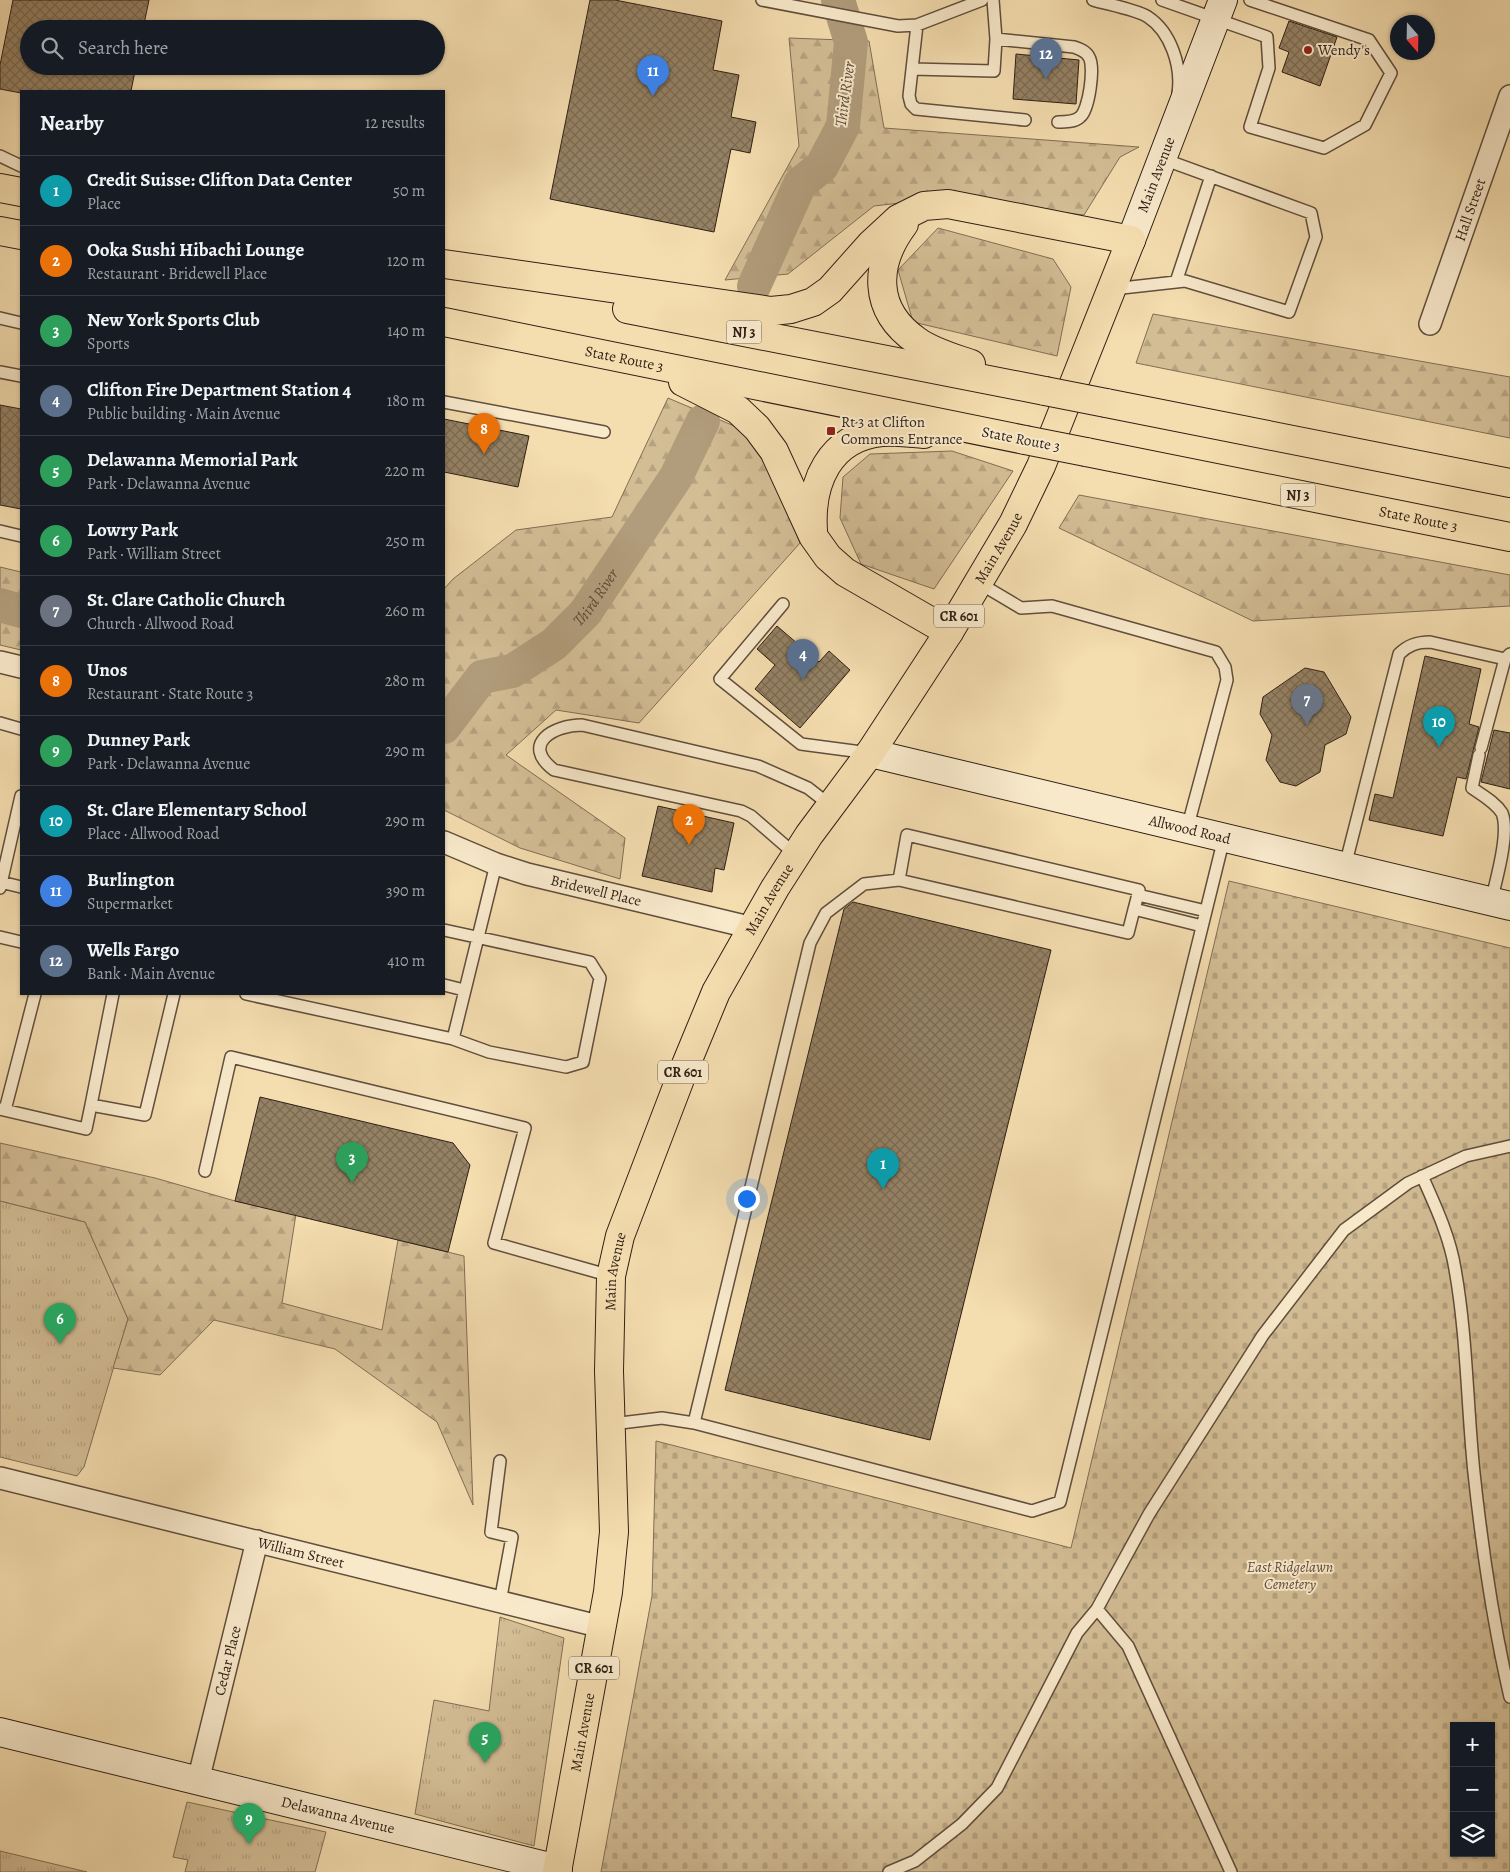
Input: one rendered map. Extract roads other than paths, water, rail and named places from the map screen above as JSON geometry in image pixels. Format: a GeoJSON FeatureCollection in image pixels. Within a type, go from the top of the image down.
{"type":"FeatureCollection","features":[{"type":"Feature","properties":{"kind":"main road"},"geometry":{"type":"LineString","coordinates":[[0,188],[20,192]]}},
{"type":"Feature","properties":{"kind":"main road"},"geometry":{"type":"LineString","coordinates":[[445,264],[746,309],[771,311],[791,309],[813,302],[830,290],[871,244],[898,219],[924,206],[948,204],[1132,240]]}},
{"type":"Feature","properties":{"kind":"main road"},"geometry":{"type":"LineString","coordinates":[[924,206],[906,221],[892,239],[883,264],[881,288],[887,307],[898,325],[918,342],[926,346],[1045,391]]}},
{"type":"Feature","properties":{"kind":"main road"},"geometry":{"type":"LineString","coordinates":[[0,231],[20,235]]}},
{"type":"Feature","properties":{"kind":"main road","name":"Main Avenue"},"geometry":{"type":"LineString","coordinates":[[562,1871],[608,1592],[614,1532],[609,1371],[611,1276],[620,1236],[680,1079],[716,992],[796,855],[870,753],[980,583],[1013,524],[1041,466],[1132,240]]}},
{"type":"Feature","properties":{"kind":"main road","name":"NJ 3"},"geometry":{"type":"LineString","coordinates":[[445,274],[1510,483]]}},
{"type":"Feature","properties":{"kind":"main road","name":"State Route 3"},"geometry":{"type":"LineString","coordinates":[[445,322],[1510,537]]}},
{"type":"Feature","properties":{"kind":"main road"},"geometry":{"type":"LineString","coordinates":[[641,363],[738,410],[757,428],[774,451],[813,536],[828,557],[845,572],[949,632]]}},
{"type":"Feature","properties":{"kind":"main road"},"geometry":{"type":"LineString","coordinates":[[813,536],[814,494],[822,472],[837,451],[858,437],[882,432],[1025,440]]}},
{"type":"Feature","properties":{"kind":"street","name":"Main Avenue"},"geometry":{"type":"LineString","coordinates":[[1132,240],[1220,9]]}},
{"type":"Feature","properties":{"kind":"street","name":"Hall Street"},"geometry":{"type":"LineString","coordinates":[[1430,324],[1510,96]]}},
{"type":"Feature","properties":{"kind":"street"},"geometry":{"type":"LineString","coordinates":[[0,662],[20,667]]}},
{"type":"Feature","properties":{"kind":"street","name":"Allwood Road"},"geometry":{"type":"LineString","coordinates":[[870,753],[1501,904]]}},
{"type":"Feature","properties":{"kind":"street","name":"Bridewell Place"},"geometry":{"type":"LineString","coordinates":[[445,842],[496,864],[572,886],[753,928]]}},
{"type":"Feature","properties":{"kind":"street","name":"William Street"},"geometry":{"type":"LineString","coordinates":[[0,1478],[602,1627]]}},
{"type":"Feature","properties":{"kind":"street","name":"Cedar Place"},"geometry":{"type":"LineString","coordinates":[[198,1781],[257,1542]]}},
{"type":"Feature","properties":{"kind":"street","name":"Delawanna Avenue"},"geometry":{"type":"LineString","coordinates":[[0,1732],[562,1871]]}},
{"type":"Feature","properties":{"kind":"lane"},"geometry":{"type":"LineString","coordinates":[[762,0],[898,26],[917,25],[982,0]]}},
{"type":"Feature","properties":{"kind":"lane"},"geometry":{"type":"LineString","coordinates":[[912,69],[994,71],[996,39],[993,0]]}},
{"type":"Feature","properties":{"kind":"lane"},"geometry":{"type":"LineString","coordinates":[[1092,0],[1148,17],[1166,37],[1177,60],[1180,85],[1167,147],[1211,176],[1312,213],[1316,237],[1289,312],[1185,281],[1111,290]]}},
{"type":"Feature","properties":{"kind":"lane"},"geometry":{"type":"LineString","coordinates":[[1162,0],[1220,9],[1267,37],[1269,68],[1250,127],[1324,148],[1365,125],[1391,73],[1369,40],[1250,0]]}},
{"type":"Feature","properties":{"kind":"lane"},"geometry":{"type":"LineString","coordinates":[[917,25],[909,96],[911,104],[916,109],[1025,120]]}},
{"type":"Feature","properties":{"kind":"lane"},"geometry":{"type":"LineString","coordinates":[[996,39],[1074,47],[1081,49],[1089,56],[1092,63],[1088,107],[1080,118],[1070,122],[1058,122]]}},
{"type":"Feature","properties":{"kind":"lane"},"geometry":{"type":"LineString","coordinates":[[0,156],[20,166]]}},
{"type":"Feature","properties":{"kind":"lane"},"geometry":{"type":"LineString","coordinates":[[1176,282],[1211,176]]}},
{"type":"Feature","properties":{"kind":"lane"},"geometry":{"type":"LineString","coordinates":[[0,318],[20,322]]}},
{"type":"Feature","properties":{"kind":"lane"},"geometry":{"type":"LineString","coordinates":[[0,372],[20,376]]}},
{"type":"Feature","properties":{"kind":"lane"},"geometry":{"type":"LineString","coordinates":[[445,402],[604,432]]}},
{"type":"Feature","properties":{"kind":"lane"},"geometry":{"type":"LineString","coordinates":[[0,531],[20,536]]}},
{"type":"Feature","properties":{"kind":"lane"},"geometry":{"type":"LineString","coordinates":[[980,583],[1021,608],[1052,606],[1216,652],[1225,667],[1227,680],[1187,829]]}},
{"type":"Feature","properties":{"kind":"lane"},"geometry":{"type":"LineString","coordinates":[[784,604],[720,679],[801,744],[870,753]]}},
{"type":"Feature","properties":{"kind":"lane"},"geometry":{"type":"LineString","coordinates":[[1345,866],[1399,654],[1406,647],[1430,642],[1508,657],[1480,752],[1472,788],[1492,802],[1502,814],[1506,833],[1501,904]]}},
{"type":"Feature","properties":{"kind":"lane"},"geometry":{"type":"LineString","coordinates":[[0,723],[20,729]]}},
{"type":"Feature","properties":{"kind":"lane"},"geometry":{"type":"LineString","coordinates":[[796,855],[751,816],[741,812],[554,770],[544,762],[540,754],[539,748],[542,740],[560,728],[582,725],[758,766],[808,788],[831,806]]}},
{"type":"Feature","properties":{"kind":"lane"},"geometry":{"type":"LineString","coordinates":[[20,806],[18,827],[1,885],[20,887]]}},
{"type":"Feature","properties":{"kind":"lane"},"geometry":{"type":"LineString","coordinates":[[694,1423],[810,943],[826,913],[864,884],[899,880],[1128,933],[1139,890],[907,835],[899,880]]}},
{"type":"Feature","properties":{"kind":"lane"},"geometry":{"type":"LineString","coordinates":[[612,1424],[662,1418],[694,1423],[1032,1511],[1060,1502],[1224,838]]}},
{"type":"Feature","properties":{"kind":"lane"},"geometry":{"type":"LineString","coordinates":[[453,1039],[496,864]]}},
{"type":"Feature","properties":{"kind":"lane"},"geometry":{"type":"LineString","coordinates":[[1138,895],[1206,911]]}},
{"type":"Feature","properties":{"kind":"lane"},"geometry":{"type":"LineString","coordinates":[[1134,909],[1202,926]]}},
{"type":"Feature","properties":{"kind":"lane"},"geometry":{"type":"LineString","coordinates":[[251,995],[453,1039],[488,1052],[566,1067],[583,1062],[600,978],[590,962],[445,930]]}},
{"type":"Feature","properties":{"kind":"lane"},"geometry":{"type":"LineString","coordinates":[[0,938],[20,942]]}},
{"type":"Feature","properties":{"kind":"lane"},"geometry":{"type":"LineString","coordinates":[[445,985],[464,990]]}},
{"type":"Feature","properties":{"kind":"lane"},"geometry":{"type":"LineString","coordinates":[[35,995],[3,1109],[86,1129],[113,995]]}},
{"type":"Feature","properties":{"kind":"lane"},"geometry":{"type":"LineString","coordinates":[[91,1105],[145,1115],[174,995]]}},
{"type":"Feature","properties":{"kind":"lane"},"geometry":{"type":"LineString","coordinates":[[205,1171],[231,1057],[525,1128],[494,1243],[611,1276]]}},
{"type":"Feature","properties":{"kind":"lane"},"geometry":{"type":"LineString","coordinates":[[889,1872],[915,1861],[962,1824],[996,1788],[1077,1633],[1097,1609],[1149,1514],[1263,1335],[1344,1230],[1408,1183],[1466,1156],[1510,1146]]}},
{"type":"Feature","properties":{"kind":"lane"},"geometry":{"type":"LineString","coordinates":[[1422,1176],[1436,1208],[1455,1267],[1466,1358],[1474,1472],[1495,1631],[1510,1697]]}},
{"type":"Feature","properties":{"kind":"lane"},"geometry":{"type":"LineString","coordinates":[[500,1461],[491,1532],[512,1537],[500,1602]]}},
{"type":"Feature","properties":{"kind":"lane"},"geometry":{"type":"LineString","coordinates":[[1097,1609],[1128,1646],[1231,1872]]}},
{"type":"Feature","properties":{"kind":"waterway","name":"Third River"},"geometry":{"type":"LineString","coordinates":[[754,286],[800,184],[822,166],[843,126],[851,42],[838,0]]}},
{"type":"Feature","properties":{"kind":"waterway","name":"Third River"},"geometry":{"type":"LineString","coordinates":[[445,726],[482,677],[512,671],[554,644],[585,613],[676,477],[703,421]]}},
{"type":"Feature","properties":{"kind":"waterway","name":"Third River"},"geometry":{"type":"LineString","coordinates":[[0,605],[20,611]]}},
{"type":"Feature","properties":{"kind":"place","name":"Wendy's"},"geometry":{"type":"Point","coordinates":[1308,50]}},
{"type":"Feature","properties":{"kind":"place","name":"Wells Fargo"},"geometry":{"type":"Point","coordinates":[1046,79]}},
{"type":"Feature","properties":{"kind":"place","name":"Burlington"},"geometry":{"type":"Point","coordinates":[653,96]}},
{"type":"Feature","properties":{"kind":"place","name":"Rt 3 at Clifton Commons Entrance"},"geometry":{"type":"Point","coordinates":[831,431]}},
{"type":"Feature","properties":{"kind":"place","name":"Unos"},"geometry":{"type":"Point","coordinates":[484,454]}},
{"type":"Feature","properties":{"kind":"place","name":"Clifton Fire Department Station 4"},"geometry":{"type":"Point","coordinates":[803,680]}},
{"type":"Feature","properties":{"kind":"place","name":"St. Clare Catholic Church"},"geometry":{"type":"Point","coordinates":[1307,725]}},
{"type":"Feature","properties":{"kind":"place","name":"St. Clare Elementary School"},"geometry":{"type":"Point","coordinates":[1439,747]}},
{"type":"Feature","properties":{"kind":"place","name":"Ooka Sushi Hibachi Lounge"},"geometry":{"type":"Point","coordinates":[689,845]}},
{"type":"Feature","properties":{"kind":"place","name":"New York Sports Club"},"geometry":{"type":"Point","coordinates":[352,1183]}},
{"type":"Feature","properties":{"kind":"place","name":"Credit Suisse: Clifton Data Center"},"geometry":{"type":"Point","coordinates":[883,1189]}},
{"type":"Feature","properties":{"kind":"place","name":"Lowry Park"},"geometry":{"type":"Point","coordinates":[60,1344]}},
{"type":"Feature","properties":{"kind":"place","name":"Delawanna Memorial Park"},"geometry":{"type":"Point","coordinates":[485,1763]}},
{"type":"Feature","properties":{"kind":"place","name":"Dunney Park"},"geometry":{"type":"Point","coordinates":[249,1844]}},
{"type":"Feature","properties":{"kind":"park label","name":"East Ridgelawn Cemetery"},"geometry":{"type":"Point","coordinates":[1290,1576]}}]}
